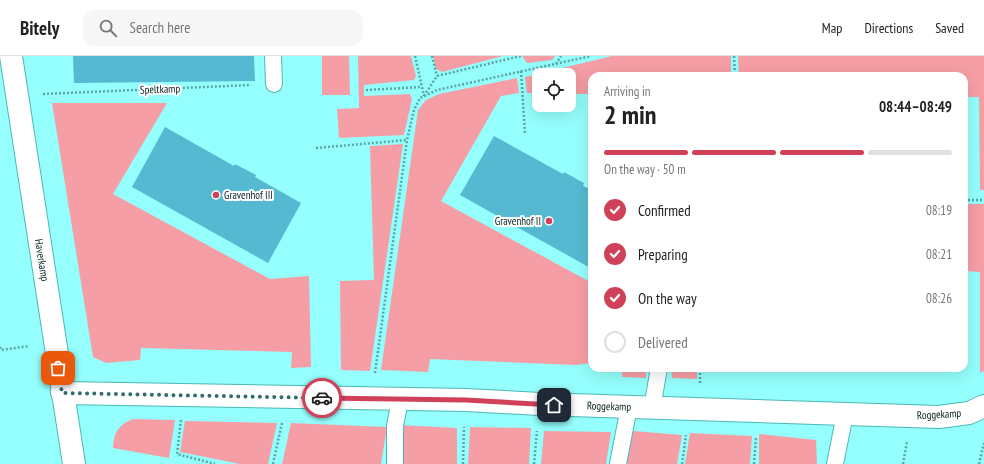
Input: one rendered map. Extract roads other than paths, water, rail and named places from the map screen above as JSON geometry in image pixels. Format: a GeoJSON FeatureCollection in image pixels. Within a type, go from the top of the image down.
{"type":"FeatureCollection","features":[{"type":"Feature","properties":{"kind":"street","name":"Haverkamp"},"geometry":{"type":"LineString","coordinates":[[11,56],[74,464]]}},
{"type":"Feature","properties":{"kind":"street","name":"Roggekamp"},"geometry":{"type":"LineString","coordinates":[[62,393],[466,400],[540,404],[939,417],[969,413],[984,406]]}},
{"type":"Feature","properties":{"kind":"lane"},"geometry":{"type":"LineString","coordinates":[[273,56],[274,84]]}},
{"type":"Feature","properties":{"kind":"lane"},"geometry":{"type":"LineString","coordinates":[[652,408],[658,372]]}},
{"type":"Feature","properties":{"kind":"lane"},"geometry":{"type":"LineString","coordinates":[[395,464],[395,426],[400,400]]}},
{"type":"Feature","properties":{"kind":"lane"},"geometry":{"type":"LineString","coordinates":[[618,464],[629,407]]}},
{"type":"Feature","properties":{"kind":"lane"},"geometry":{"type":"LineString","coordinates":[[835,464],[845,414]]}},
{"type":"Feature","properties":{"kind":"place","name":"Gravenhof III"},"geometry":{"type":"Point","coordinates":[216,195]}},
{"type":"Feature","properties":{"kind":"place","name":"Gravenhof II"},"geometry":{"type":"Point","coordinates":[549,221]}}]}
